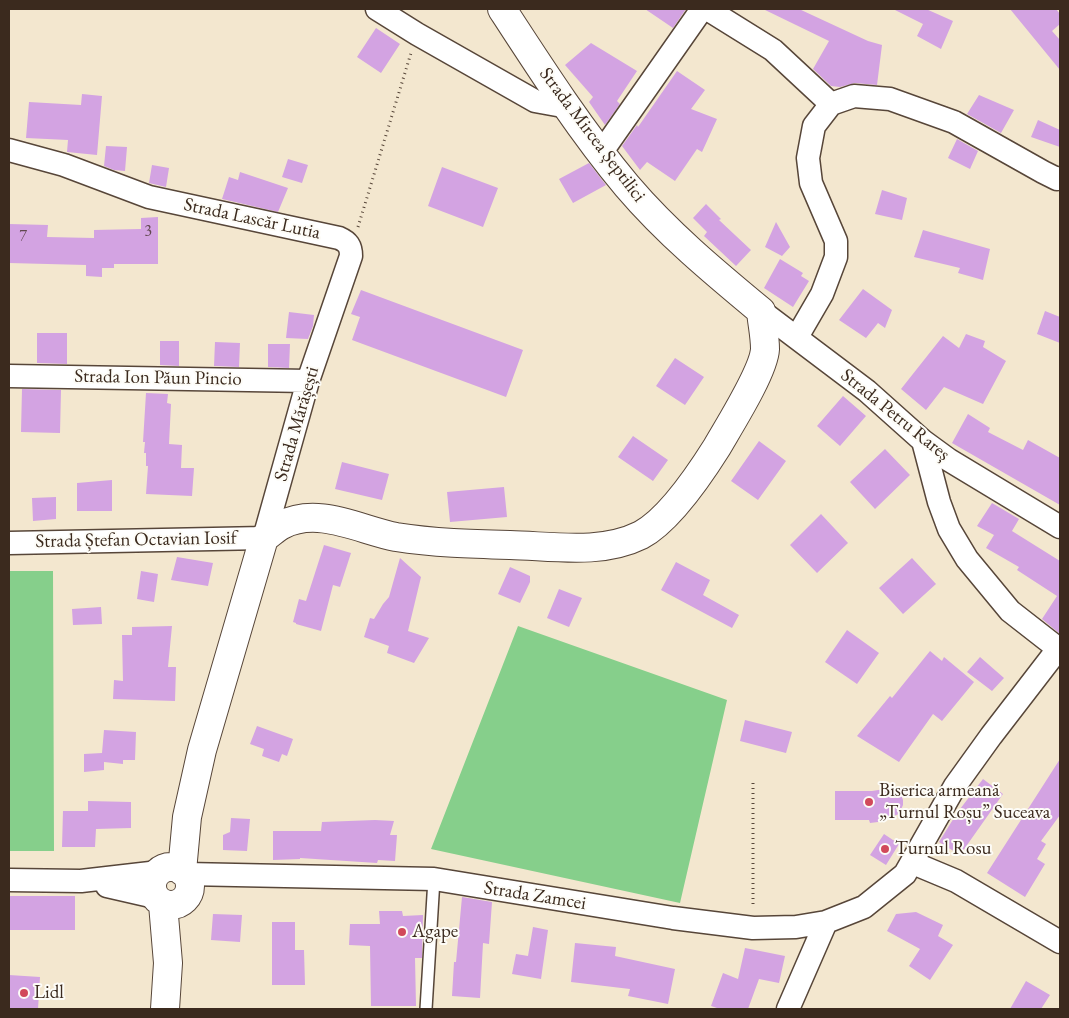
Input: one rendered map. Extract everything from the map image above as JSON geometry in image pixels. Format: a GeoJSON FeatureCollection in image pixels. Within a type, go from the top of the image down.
{"type":"FeatureCollection","features":[{"type":"Feature","properties":{"kind":"street"},"geometry":{"type":"LineString","coordinates":[[376,9],[416,34],[535,101],[568,107]]}},
{"type":"Feature","properties":{"kind":"street","name":"Strada Mircea Șeptilici"},"geometry":{"type":"LineString","coordinates":[[502,9],[568,107],[628,187],[687,249],[761,311]]}},
{"type":"Feature","properties":{"kind":"street"},"geometry":{"type":"LineString","coordinates":[[601,153],[702,9]]}},
{"type":"Feature","properties":{"kind":"street"},"geometry":{"type":"LineString","coordinates":[[707,9],[773,50],[831,104]]}},
{"type":"Feature","properties":{"kind":"street"},"geometry":{"type":"LineString","coordinates":[[797,336],[822,294],[836,257],[836,242],[811,183],[808,158],[814,126],[831,104],[854,96],[890,99],[954,122],[1057,179],[1060,178]]}},
{"type":"Feature","properties":{"kind":"street","name":"Strada Lascăr Lutia"},"geometry":{"type":"LineString","coordinates":[[9,150],[88,173],[149,197],[339,238],[346,241],[351,248]]}},
{"type":"Feature","properties":{"kind":"street","name":"Strada Mărășești"},"geometry":{"type":"LineString","coordinates":[[165,1009],[174,855],[187,818],[210,721],[308,381],[350,263],[351,248]]}},
{"type":"Feature","properties":{"kind":"street"},"geometry":{"type":"LineString","coordinates":[[264,538],[282,525],[299,519],[314,518],[331,520],[395,537],[435,542],[593,547],[614,545],[641,535],[660,522],[680,499],[710,458],[734,419],[761,365],[765,350],[761,311]]}},
{"type":"Feature","properties":{"kind":"street","name":"Strada Petru Rareș"},"geometry":{"type":"LineString","coordinates":[[761,311],[797,336],[867,391],[923,441],[950,460],[1060,527]]}},
{"type":"Feature","properties":{"kind":"street","name":"Strada Ion Păun Pincio"},"geometry":{"type":"LineString","coordinates":[[9,376],[308,381]]}},
{"type":"Feature","properties":{"kind":"street"},"geometry":{"type":"LineString","coordinates":[[923,441],[949,529],[967,559],[1010,611],[1059,649]]}},
{"type":"Feature","properties":{"kind":"street","name":"Strada Ștefan Octavian Iosif"},"geometry":{"type":"LineString","coordinates":[[9,543],[264,538]]}},
{"type":"Feature","properties":{"kind":"street","name":"Strada Zamcei"},"geometry":{"type":"LineString","coordinates":[[9,880],[173,885],[244,875],[434,879],[673,918],[753,928],[796,927],[826,922],[864,907],[905,874],[955,786],[991,736],[1059,649]]}},
{"type":"Feature","properties":{"kind":"street"},"geometry":{"type":"LineString","coordinates":[[912,863],[956,881],[1060,942]]}},
{"type":"Feature","properties":{"kind":"street"},"geometry":{"type":"LineString","coordinates":[[788,1009],[826,922]]}},
{"type":"Feature","properties":{"kind":"lane"},"geometry":{"type":"LineString","coordinates":[[426,1009],[434,879]]}},
{"type":"Feature","properties":{"kind":"path"},"geometry":{"type":"LineString","coordinates":[[351,248],[416,34]]}},
{"type":"Feature","properties":{"kind":"path"},"geometry":{"type":"LineString","coordinates":[[753,783],[753,928]]}},
{"type":"Feature","properties":{"kind":"green space"},"geometry":{"type":"Polygon","coordinates":[[[9,571],[53,571],[54,851],[9,851],[9,571]]]}},
{"type":"Feature","properties":{"kind":"green space"},"geometry":{"type":"Polygon","coordinates":[[[518,626],[727,700],[680,903],[431,849],[518,626]]]}},
{"type":"Feature","properties":{"kind":"building"},"geometry":{"type":"Polygon","coordinates":[[[645,9],[686,9],[673,28],[645,9]]]}},
{"type":"Feature","properties":{"kind":"building"},"geometry":{"type":"Polygon","coordinates":[[[763,9],[799,9],[868,41],[882,45],[877,85],[855,83],[840,87],[831,86],[813,69],[829,41],[763,9]]]}},
{"type":"Feature","properties":{"kind":"building"},"geometry":{"type":"Polygon","coordinates":[[[893,9],[926,9],[953,21],[941,49],[917,36],[923,24],[893,9]]]}},
{"type":"Feature","properties":{"kind":"building"},"geometry":{"type":"Polygon","coordinates":[[[1010,9],[1056,9],[1060,14],[1060,24],[1052,31],[1060,40],[1060,70],[1010,9]]]}},
{"type":"Feature","properties":{"kind":"building"},"geometry":{"type":"Polygon","coordinates":[[[376,28],[400,44],[381,73],[357,57],[376,28]]]}},
{"type":"Feature","properties":{"kind":"building"},"geometry":{"type":"Polygon","coordinates":[[[591,43],[637,71],[617,101],[620,104],[605,125],[589,102],[593,97],[565,65],[591,43]]]}},
{"type":"Feature","properties":{"kind":"building"},"geometry":{"type":"Polygon","coordinates":[[[677,71],[705,90],[691,109],[717,119],[702,152],[697,149],[675,181],[647,162],[640,170],[622,146],[637,125],[638,127],[677,71]]]}},
{"type":"Feature","properties":{"kind":"building"},"geometry":{"type":"Polygon","coordinates":[[[82,94],[102,96],[97,155],[67,152],[68,140],[26,138],[29,102],[81,105],[82,94]]]}},
{"type":"Feature","properties":{"kind":"building"},"geometry":{"type":"Polygon","coordinates":[[[979,95],[1014,110],[1001,133],[967,114],[979,95]]]}},
{"type":"Feature","properties":{"kind":"building"},"geometry":{"type":"Polygon","coordinates":[[[1038,120],[1060,130],[1060,147],[1031,137],[1038,120]]]}},
{"type":"Feature","properties":{"kind":"building"},"geometry":{"type":"Polygon","coordinates":[[[957,139],[978,151],[970,169],[948,158],[957,139]]]}},
{"type":"Feature","properties":{"kind":"building"},"geometry":{"type":"Polygon","coordinates":[[[106,146],[127,147],[125,171],[114,170],[104,166],[106,146]]]}},
{"type":"Feature","properties":{"kind":"building"},"geometry":{"type":"Polygon","coordinates":[[[288,159],[308,165],[302,183],[282,177],[288,159]]]}},
{"type":"Feature","properties":{"kind":"building"},"geometry":{"type":"Polygon","coordinates":[[[589,163],[606,185],[573,203],[559,179],[589,163]]]}},
{"type":"Feature","properties":{"kind":"building"},"geometry":{"type":"Polygon","coordinates":[[[152,165],[169,168],[166,187],[149,183],[152,165]]]}},
{"type":"Feature","properties":{"kind":"building"},"geometry":{"type":"Polygon","coordinates":[[[442,167],[498,188],[483,227],[428,206],[442,167]]]}},
{"type":"Feature","properties":{"kind":"building"},"geometry":{"type":"Polygon","coordinates":[[[240,172],[288,188],[278,212],[222,199],[229,177],[238,180],[240,172]]]}},
{"type":"Feature","properties":{"kind":"building"},"geometry":{"type":"Polygon","coordinates":[[[882,190],[907,198],[902,220],[875,214],[882,190]]]}},
{"type":"Feature","properties":{"kind":"building"},"geometry":{"type":"Polygon","coordinates":[[[706,204],[721,219],[719,220],[751,250],[736,266],[704,236],[707,232],[693,218],[706,204]]]}},
{"type":"Feature","properties":{"kind":"building"},"geometry":{"type":"Polygon","coordinates":[[[158,217],[158,264],[114,264],[114,268],[102,268],[102,277],[86,276],[86,265],[9,263],[9,224],[48,225],[47,237],[94,238],[94,230],[141,229],[141,218],[158,217]]]}},
{"type":"Feature","properties":{"kind":"building"},"geometry":{"type":"Polygon","coordinates":[[[776,222],[790,247],[782,256],[765,247],[776,222]]]}},
{"type":"Feature","properties":{"kind":"building"},"geometry":{"type":"Polygon","coordinates":[[[923,230],[990,249],[983,280],[958,273],[960,268],[914,257],[923,230]]]}},
{"type":"Feature","properties":{"kind":"building"},"geometry":{"type":"Polygon","coordinates":[[[780,259],[803,273],[801,276],[809,281],[793,307],[764,288],[780,259]]]}},
{"type":"Feature","properties":{"kind":"building"},"geometry":{"type":"Polygon","coordinates":[[[863,289],[892,310],[885,328],[878,323],[866,338],[839,320],[863,289]]]}},
{"type":"Feature","properties":{"kind":"building"},"geometry":{"type":"Polygon","coordinates":[[[361,290],[523,350],[506,397],[352,340],[360,317],[351,314],[361,290]]]}},
{"type":"Feature","properties":{"kind":"building"},"geometry":{"type":"Polygon","coordinates":[[[1045,311],[1060,317],[1060,343],[1037,334],[1045,311]]]}},
{"type":"Feature","properties":{"kind":"building"},"geometry":{"type":"Polygon","coordinates":[[[289,312],[314,315],[313,326],[308,339],[286,338],[289,312]]]}},
{"type":"Feature","properties":{"kind":"building"},"geometry":{"type":"Polygon","coordinates":[[[37,333],[67,333],[67,364],[37,363],[37,333]]]}},
{"type":"Feature","properties":{"kind":"building"},"geometry":{"type":"Polygon","coordinates":[[[966,334],[985,341],[983,347],[1006,361],[983,404],[944,387],[926,410],[901,389],[943,336],[959,348],[966,334]]]}},
{"type":"Feature","properties":{"kind":"building"},"geometry":{"type":"Polygon","coordinates":[[[160,341],[179,341],[179,366],[160,365],[160,341]]]}},
{"type":"Feature","properties":{"kind":"building"},"geometry":{"type":"Polygon","coordinates":[[[215,342],[240,343],[239,367],[214,366],[215,342]]]}},
{"type":"Feature","properties":{"kind":"building"},"geometry":{"type":"Polygon","coordinates":[[[268,344],[290,344],[289,368],[268,367],[268,344]]]}},
{"type":"Feature","properties":{"kind":"building"},"geometry":{"type":"Polygon","coordinates":[[[675,358],[704,377],[685,405],[656,386],[675,358]]]}},
{"type":"Feature","properties":{"kind":"building"},"geometry":{"type":"Polygon","coordinates":[[[22,389],[61,390],[60,433],[21,432],[22,389]]]}},
{"type":"Feature","properties":{"kind":"building"},"geometry":{"type":"Polygon","coordinates":[[[146,393],[168,394],[167,403],[171,404],[169,444],[182,445],[181,468],[194,468],[192,496],[146,494],[148,466],[146,466],[146,453],[144,453],[145,442],[143,442],[146,393]]]}},
{"type":"Feature","properties":{"kind":"building"},"geometry":{"type":"Polygon","coordinates":[[[843,396],[866,416],[840,446],[817,426],[843,396]]]}},
{"type":"Feature","properties":{"kind":"building"},"geometry":{"type":"Polygon","coordinates":[[[968,414],[990,428],[988,432],[1023,450],[1028,440],[1060,458],[1060,505],[952,443],[968,414]]]}},
{"type":"Feature","properties":{"kind":"building"},"geometry":{"type":"Polygon","coordinates":[[[633,436],[668,460],[653,481],[618,457],[633,436]]]}},
{"type":"Feature","properties":{"kind":"building"},"geometry":{"type":"Polygon","coordinates":[[[759,441],[786,461],[758,500],[731,481],[759,441]]]}},
{"type":"Feature","properties":{"kind":"building"},"geometry":{"type":"Polygon","coordinates":[[[885,449],[910,475],[875,509],[850,482],[885,449]]]}},
{"type":"Feature","properties":{"kind":"building"},"geometry":{"type":"Polygon","coordinates":[[[342,462],[389,474],[382,500],[335,489],[342,462]]]}},
{"type":"Feature","properties":{"kind":"building"},"geometry":{"type":"Polygon","coordinates":[[[112,480],[112,511],[77,511],[77,483],[112,480]]]}},
{"type":"Feature","properties":{"kind":"building"},"geometry":{"type":"Polygon","coordinates":[[[504,487],[507,517],[450,522],[447,492],[504,487]]]}},
{"type":"Feature","properties":{"kind":"building"},"geometry":{"type":"Polygon","coordinates":[[[56,497],[56,519],[33,521],[32,498],[56,497]]]}},
{"type":"Feature","properties":{"kind":"building"},"geometry":{"type":"Polygon","coordinates":[[[992,503],[1019,519],[1012,531],[1060,561],[1060,634],[1042,619],[1057,596],[1017,570],[1019,567],[986,548],[994,535],[977,526],[992,503]]]}},
{"type":"Feature","properties":{"kind":"building"},"geometry":{"type":"Polygon","coordinates":[[[821,514],[848,543],[817,573],[790,545],[821,514]]]}},
{"type":"Feature","properties":{"kind":"building"},"geometry":{"type":"Polygon","coordinates":[[[324,545],[351,553],[340,587],[333,585],[321,631],[293,622],[299,599],[306,601],[324,545]]]}},
{"type":"Feature","properties":{"kind":"building"},"geometry":{"type":"Polygon","coordinates":[[[177,557],[213,563],[208,586],[171,580],[177,557]]]}},
{"type":"Feature","properties":{"kind":"building"},"geometry":{"type":"Polygon","coordinates":[[[400,558],[421,577],[408,631],[429,638],[414,663],[387,653],[389,646],[364,637],[370,618],[374,619],[389,597],[400,558]]]}},
{"type":"Feature","properties":{"kind":"building"},"geometry":{"type":"Polygon","coordinates":[[[912,558],[936,584],[903,614],[879,588],[912,558]]]}},
{"type":"Feature","properties":{"kind":"building"},"geometry":{"type":"Polygon","coordinates":[[[676,562],[710,580],[703,595],[739,615],[732,628],[661,590],[676,562]]]}},
{"type":"Feature","properties":{"kind":"building"},"geometry":{"type":"Polygon","coordinates":[[[510,567],[530,576],[530,582],[520,603],[498,594],[510,567]]]}},
{"type":"Feature","properties":{"kind":"building"},"geometry":{"type":"Polygon","coordinates":[[[141,571],[158,574],[154,602],[137,599],[141,571]]]}},
{"type":"Feature","properties":{"kind":"building"},"geometry":{"type":"Polygon","coordinates":[[[559,589],[582,598],[569,627],[547,618],[559,589]]]}},
{"type":"Feature","properties":{"kind":"building"},"geometry":{"type":"Polygon","coordinates":[[[101,607],[102,624],[73,625],[72,609],[101,607]]]}},
{"type":"Feature","properties":{"kind":"building"},"geometry":{"type":"Polygon","coordinates":[[[172,626],[168,667],[176,667],[175,701],[113,699],[114,680],[123,681],[122,635],[132,635],[132,627],[172,626]]]}},
{"type":"Feature","properties":{"kind":"building"},"geometry":{"type":"Polygon","coordinates":[[[847,630],[879,653],[857,684],[825,662],[847,630]]]}},
{"type":"Feature","properties":{"kind":"building"},"geometry":{"type":"Polygon","coordinates":[[[930,651],[942,661],[944,657],[974,682],[942,721],[933,714],[899,762],[857,736],[890,696],[892,698],[930,651]]]}},
{"type":"Feature","properties":{"kind":"building"},"geometry":{"type":"Polygon","coordinates":[[[980,657],[1004,678],[992,691],[967,672],[980,657]]]}},
{"type":"Feature","properties":{"kind":"building"},"geometry":{"type":"Polygon","coordinates":[[[745,720],[792,732],[786,753],[740,741],[745,720]]]}},
{"type":"Feature","properties":{"kind":"building"},"geometry":{"type":"Polygon","coordinates":[[[257,726],[293,739],[287,756],[282,754],[279,762],[262,756],[264,749],[250,744],[257,726]]]}},
{"type":"Feature","properties":{"kind":"building"},"geometry":{"type":"Polygon","coordinates":[[[104,730],[136,732],[135,760],[123,760],[123,764],[104,762],[104,770],[84,772],[84,754],[102,753],[104,730]]]}},
{"type":"Feature","properties":{"kind":"building"},"geometry":{"type":"Polygon","coordinates":[[[1060,759],[1060,815],[1041,841],[1046,844],[1037,859],[1045,864],[1025,897],[987,873],[1060,759]]]}},
{"type":"Feature","properties":{"kind":"building"},"geometry":{"type":"Polygon","coordinates":[[[983,779],[1003,794],[960,855],[939,842],[957,813],[983,779]]]}},
{"type":"Feature","properties":{"kind":"building","name":"Biserica armeană „Turnul Roșu” Suceava"},"geometry":{"type":"Polygon","coordinates":[[[891,788],[901,795],[903,800],[899,814],[870,823],[869,820],[835,820],[835,791],[872,791],[891,788]]]}},
{"type":"Feature","properties":{"kind":"building"},"geometry":{"type":"Polygon","coordinates":[[[88,801],[131,802],[131,828],[96,829],[95,847],[62,847],[63,811],[88,811],[88,801]]]}},
{"type":"Feature","properties":{"kind":"building"},"geometry":{"type":"Polygon","coordinates":[[[231,818],[250,819],[247,851],[223,850],[223,835],[230,832],[231,818]]]}},
{"type":"Feature","properties":{"kind":"building"},"geometry":{"type":"Polygon","coordinates":[[[394,821],[390,835],[397,835],[395,861],[378,860],[377,863],[300,858],[273,860],[273,831],[321,831],[322,822],[394,821]]]}},
{"type":"Feature","properties":{"kind":"building","name":"Turnul Rosu"},"geometry":{"type":"Polygon","coordinates":[[[884,834],[899,844],[886,865],[870,855],[884,834]]]}},
{"type":"Feature","properties":{"kind":"building"},"geometry":{"type":"Polygon","coordinates":[[[9,896],[75,896],[75,930],[9,930],[9,896]]]}},
{"type":"Feature","properties":{"kind":"building"},"geometry":{"type":"Polygon","coordinates":[[[462,897],[492,902],[489,944],[483,943],[480,998],[452,996],[462,897]]]}},
{"type":"Feature","properties":{"kind":"building"},"geometry":{"type":"Polygon","coordinates":[[[379,911],[402,911],[403,916],[423,915],[422,958],[415,958],[416,1006],[371,1006],[370,946],[349,945],[350,924],[380,924],[379,911]]]}},
{"type":"Feature","properties":{"kind":"building"},"geometry":{"type":"Polygon","coordinates":[[[916,912],[943,925],[938,936],[953,945],[930,980],[909,966],[920,949],[887,931],[896,914],[916,912]]]}},
{"type":"Feature","properties":{"kind":"building"},"geometry":{"type":"Polygon","coordinates":[[[213,914],[242,915],[240,942],[211,940],[213,914]]]}},
{"type":"Feature","properties":{"kind":"building"},"geometry":{"type":"Polygon","coordinates":[[[272,922],[295,922],[295,950],[304,950],[305,985],[272,985],[272,922]]]}},
{"type":"Feature","properties":{"kind":"building"},"geometry":{"type":"Polygon","coordinates":[[[533,927],[548,930],[541,979],[512,974],[516,954],[528,956],[533,927]]]}},
{"type":"Feature","properties":{"kind":"building"},"geometry":{"type":"Polygon","coordinates":[[[575,943],[616,947],[615,956],[675,969],[668,1004],[628,996],[630,989],[571,982],[575,943]]]}},
{"type":"Feature","properties":{"kind":"building"},"geometry":{"type":"Polygon","coordinates":[[[745,948],[785,956],[779,983],[759,979],[748,1009],[720,1009],[711,1006],[723,973],[738,979],[745,948]]]}},
{"type":"Feature","properties":{"kind":"building","name":"Lidl"},"geometry":{"type":"Polygon","coordinates":[[[9,975],[40,977],[38,1009],[9,1009],[9,975]]]}},
{"type":"Feature","properties":{"kind":"building"},"geometry":{"type":"Polygon","coordinates":[[[1026,981],[1050,995],[1041,1009],[1010,1009],[1026,981]]]}},
{"type":"Feature","properties":{"kind":"place","name":"Biserica armeană „Turnul Roșu” Suceava"},"geometry":{"type":"Point","coordinates":[869,802]}},
{"type":"Feature","properties":{"kind":"place","name":"Turnul Rosu"},"geometry":{"type":"Point","coordinates":[885,849]}},
{"type":"Feature","properties":{"kind":"place","name":"Agape"},"geometry":{"type":"Point","coordinates":[402,932]}},
{"type":"Feature","properties":{"kind":"place","name":"Lidl"},"geometry":{"type":"Point","coordinates":[24,993]}}]}
